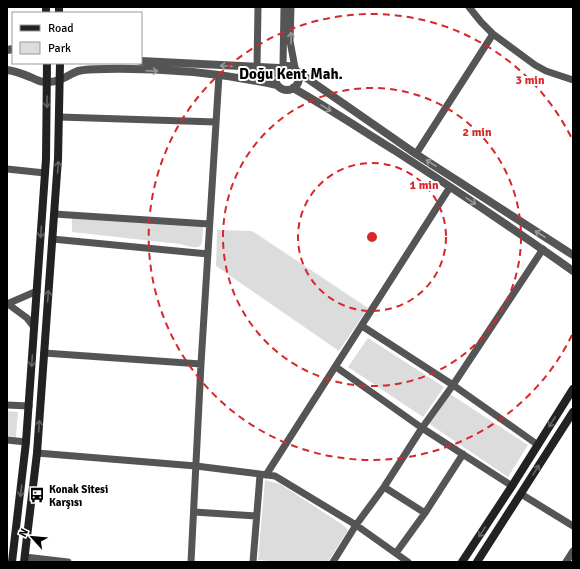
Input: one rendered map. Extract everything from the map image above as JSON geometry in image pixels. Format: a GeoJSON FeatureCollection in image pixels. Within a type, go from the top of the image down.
{"type":"FeatureCollection","features":[{"type":"Feature","properties":{"kind":"main road"},"geometry":{"type":"LineString","coordinates":[[12,562],[29,406],[45,173],[47,64]]}},
{"type":"Feature","properties":{"kind":"main road"},"geometry":{"type":"LineString","coordinates":[[24,560],[37,453],[58,158],[60,64]]}},
{"type":"Feature","properties":{"kind":"main road"},"geometry":{"type":"LineString","coordinates":[[462,562],[573,390]]}},
{"type":"Feature","properties":{"kind":"main road"},"geometry":{"type":"LineString","coordinates":[[480,561],[573,412]]}},
{"type":"Feature","properties":{"kind":"street"},"geometry":{"type":"LineString","coordinates":[[256,67],[258,7]]}},
{"type":"Feature","properties":{"kind":"street"},"geometry":{"type":"LineString","coordinates":[[277,85],[275,78],[277,71],[281,67],[284,7]]}},
{"type":"Feature","properties":{"kind":"street"},"geometry":{"type":"LineString","coordinates":[[7,70],[32,77],[39,82],[60,81],[68,75],[80,70],[105,69],[173,71],[219,75],[251,79],[277,85],[283,89],[292,88],[296,86],[299,80],[290,40],[291,7]]}},
{"type":"Feature","properties":{"kind":"street"},"geometry":{"type":"LineString","coordinates":[[469,7],[493,34],[535,65],[546,72],[573,80]]}},
{"type":"Feature","properties":{"kind":"street"},"geometry":{"type":"LineString","coordinates":[[416,154],[493,34]]}},
{"type":"Feature","properties":{"kind":"street"},"geometry":{"type":"LineString","coordinates":[[142,61],[256,67],[290,66],[416,154],[573,256]]}},
{"type":"Feature","properties":{"kind":"street"},"geometry":{"type":"LineString","coordinates":[[191,562],[209,224],[219,75]]}},
{"type":"Feature","properties":{"kind":"street"},"geometry":{"type":"LineString","coordinates":[[292,88],[322,104],[450,187],[573,271]]}},
{"type":"Feature","properties":{"kind":"street"},"geometry":{"type":"LineString","coordinates":[[59,117],[216,122]]}},
{"type":"Feature","properties":{"kind":"street"},"geometry":{"type":"LineString","coordinates":[[7,169],[45,173]]}},
{"type":"Feature","properties":{"kind":"street"},"geometry":{"type":"LineString","coordinates":[[253,562],[256,516],[263,475],[336,367],[450,187]]}},
{"type":"Feature","properties":{"kind":"street"},"geometry":{"type":"LineString","coordinates":[[54,214],[209,224]]}},
{"type":"Feature","properties":{"kind":"street"},"geometry":{"type":"LineString","coordinates":[[52,240],[208,254]]}},
{"type":"Feature","properties":{"kind":"street"},"geometry":{"type":"LineString","coordinates":[[333,562],[543,250]]}},
{"type":"Feature","properties":{"kind":"street"},"geometry":{"type":"LineString","coordinates":[[7,304],[37,291]]}},
{"type":"Feature","properties":{"kind":"street"},"geometry":{"type":"LineString","coordinates":[[7,304],[27,318],[34,328]]}},
{"type":"Feature","properties":{"kind":"street"},"geometry":{"type":"LineString","coordinates":[[362,326],[453,385],[538,445]]}},
{"type":"Feature","properties":{"kind":"street"},"geometry":{"type":"LineString","coordinates":[[44,353],[201,364]]}},
{"type":"Feature","properties":{"kind":"street"},"geometry":{"type":"LineString","coordinates":[[336,367],[422,428],[512,486]]}},
{"type":"Feature","properties":{"kind":"street"},"geometry":{"type":"LineString","coordinates":[[7,405],[29,406]]}},
{"type":"Feature","properties":{"kind":"street"},"geometry":{"type":"LineString","coordinates":[[7,440],[26,442]]}},
{"type":"Feature","properties":{"kind":"street"},"geometry":{"type":"LineString","coordinates":[[37,453],[196,466],[275,476],[356,526],[408,562]]}},
{"type":"Feature","properties":{"kind":"street"},"geometry":{"type":"LineString","coordinates":[[396,553],[425,513],[463,454]]}},
{"type":"Feature","properties":{"kind":"street"},"geometry":{"type":"LineString","coordinates":[[384,487],[425,513]]}},
{"type":"Feature","properties":{"kind":"street"},"geometry":{"type":"LineString","coordinates":[[521,494],[573,526]]}},
{"type":"Feature","properties":{"kind":"street"},"geometry":{"type":"LineString","coordinates":[[194,512],[256,516]]}},
{"type":"Feature","properties":{"kind":"street"},"geometry":{"type":"LineString","coordinates":[[566,562],[573,551]]}},
{"type":"Feature","properties":{"kind":"street"},"geometry":{"type":"LineString","coordinates":[[24,560],[68,562]]}},
{"type":"Feature","properties":{"kind":"green space"},"geometry":{"type":"Polygon","coordinates":[[[72,217],[203,227],[202,240],[199,246],[193,247],[180,244],[72,232],[72,217]]]}},
{"type":"Feature","properties":{"kind":"green space"},"geometry":{"type":"Polygon","coordinates":[[[217,230],[252,231],[368,308],[339,351],[216,266],[217,230]]]}},
{"type":"Feature","properties":{"kind":"green space"},"geometry":{"type":"Polygon","coordinates":[[[368,338],[444,387],[423,417],[348,367],[368,338]]]}},
{"type":"Feature","properties":{"kind":"green space"},"geometry":{"type":"Polygon","coordinates":[[[450,394],[528,445],[508,477],[428,423],[450,394]]]}},
{"type":"Feature","properties":{"kind":"green space"},"geometry":{"type":"Polygon","coordinates":[[[7,411],[18,412],[16,437],[7,436],[7,411]]]}},
{"type":"Feature","properties":{"kind":"green space"},"geometry":{"type":"Polygon","coordinates":[[[265,480],[280,484],[343,525],[348,530],[328,562],[281,562],[258,560],[265,480]]]}},
{"type":"Feature","properties":{"kind":"place","name":"Konak Sitesi Karşısı"},"geometry":{"type":"Point","coordinates":[37,495]}},
{"type":"Feature","properties":{"kind":"district","name":"Doğu Kent Mah."},"geometry":{"type":"Point","coordinates":[291,74]}}]}
